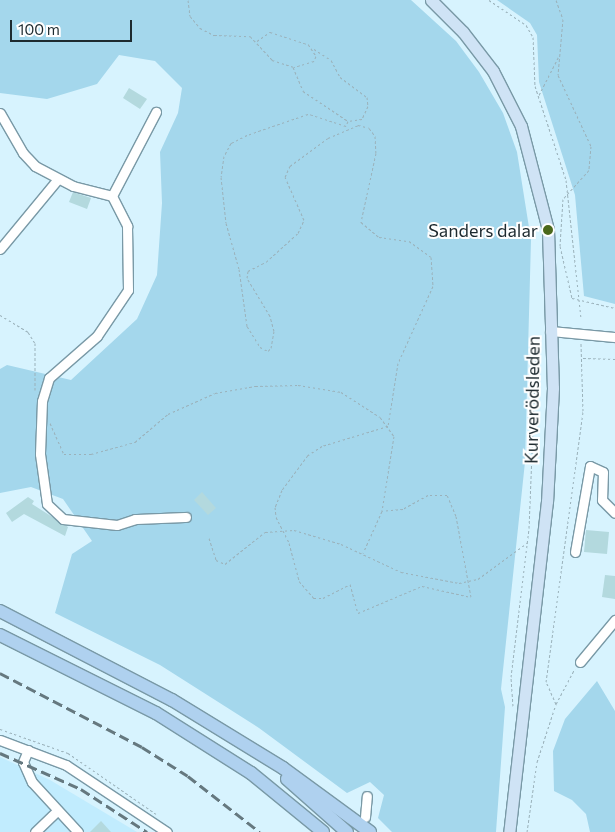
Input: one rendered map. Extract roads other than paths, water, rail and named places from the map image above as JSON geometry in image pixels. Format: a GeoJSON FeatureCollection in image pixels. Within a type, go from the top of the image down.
{"type":"FeatureCollection","features":[{"type":"Feature","properties":{"kind":"highway"},"geometry":{"type":"LineString","coordinates":[[0,611],[129,675],[318,791],[370,832]]}},
{"type":"Feature","properties":{"kind":"highway"},"geometry":{"type":"LineString","coordinates":[[0,635],[156,713],[215,748],[299,811],[323,832]]}},
{"type":"Feature","properties":{"kind":"highway"},"geometry":{"type":"LineString","coordinates":[[221,730],[292,783],[347,832]]}},
{"type":"Feature","properties":{"kind":"highway"},"geometry":{"type":"LineString","coordinates":[[299,811],[317,832]]}},
{"type":"Feature","properties":{"kind":"main road","name":"Kurverödsleden"},"geometry":{"type":"LineString","coordinates":[[431,0],[463,32],[492,71],[521,126],[547,222],[552,388],[547,500],[520,712],[508,832]]}},
{"type":"Feature","properties":{"kind":"street"},"geometry":{"type":"LineString","coordinates":[[112,196],[156,112]]}},
{"type":"Feature","properties":{"kind":"street"},"geometry":{"type":"LineString","coordinates":[[0,113],[22,153],[57,180],[112,196],[127,226],[128,290],[97,336],[49,378],[42,410],[40,454],[47,504],[63,519],[117,526],[136,519],[186,517]]}},
{"type":"Feature","properties":{"kind":"street"},"geometry":{"type":"LineString","coordinates":[[0,249],[57,180]]}},
{"type":"Feature","properties":{"kind":"street"},"geometry":{"type":"LineString","coordinates":[[550,331],[615,337]]}},
{"type":"Feature","properties":{"kind":"street"},"geometry":{"type":"LineString","coordinates":[[575,552],[590,466],[603,472],[602,500],[615,513]]}},
{"type":"Feature","properties":{"kind":"street"},"geometry":{"type":"LineString","coordinates":[[580,662],[615,620]]}},
{"type":"Feature","properties":{"kind":"street"},"geometry":{"type":"LineString","coordinates":[[0,740],[66,765],[167,832]]}},
{"type":"Feature","properties":{"kind":"street"},"geometry":{"type":"LineString","coordinates":[[28,750],[23,762],[32,782],[78,832]]}},
{"type":"Feature","properties":{"kind":"street"},"geometry":{"type":"LineString","coordinates":[[365,817],[367,796]]}},
{"type":"Feature","properties":{"kind":"street"},"geometry":{"type":"LineString","coordinates":[[35,832],[57,811]]}},
{"type":"Feature","properties":{"kind":"railway"},"geometry":{"type":"LineString","coordinates":[[0,673],[142,747],[188,776],[260,832]]}},
{"type":"Feature","properties":{"kind":"railway"},"geometry":{"type":"LineString","coordinates":[[0,753],[81,789],[147,832]]}},
{"type":"Feature","properties":{"kind":"place","name":"Sanders dalar"},"geometry":{"type":"Point","coordinates":[548,230]}}]}
